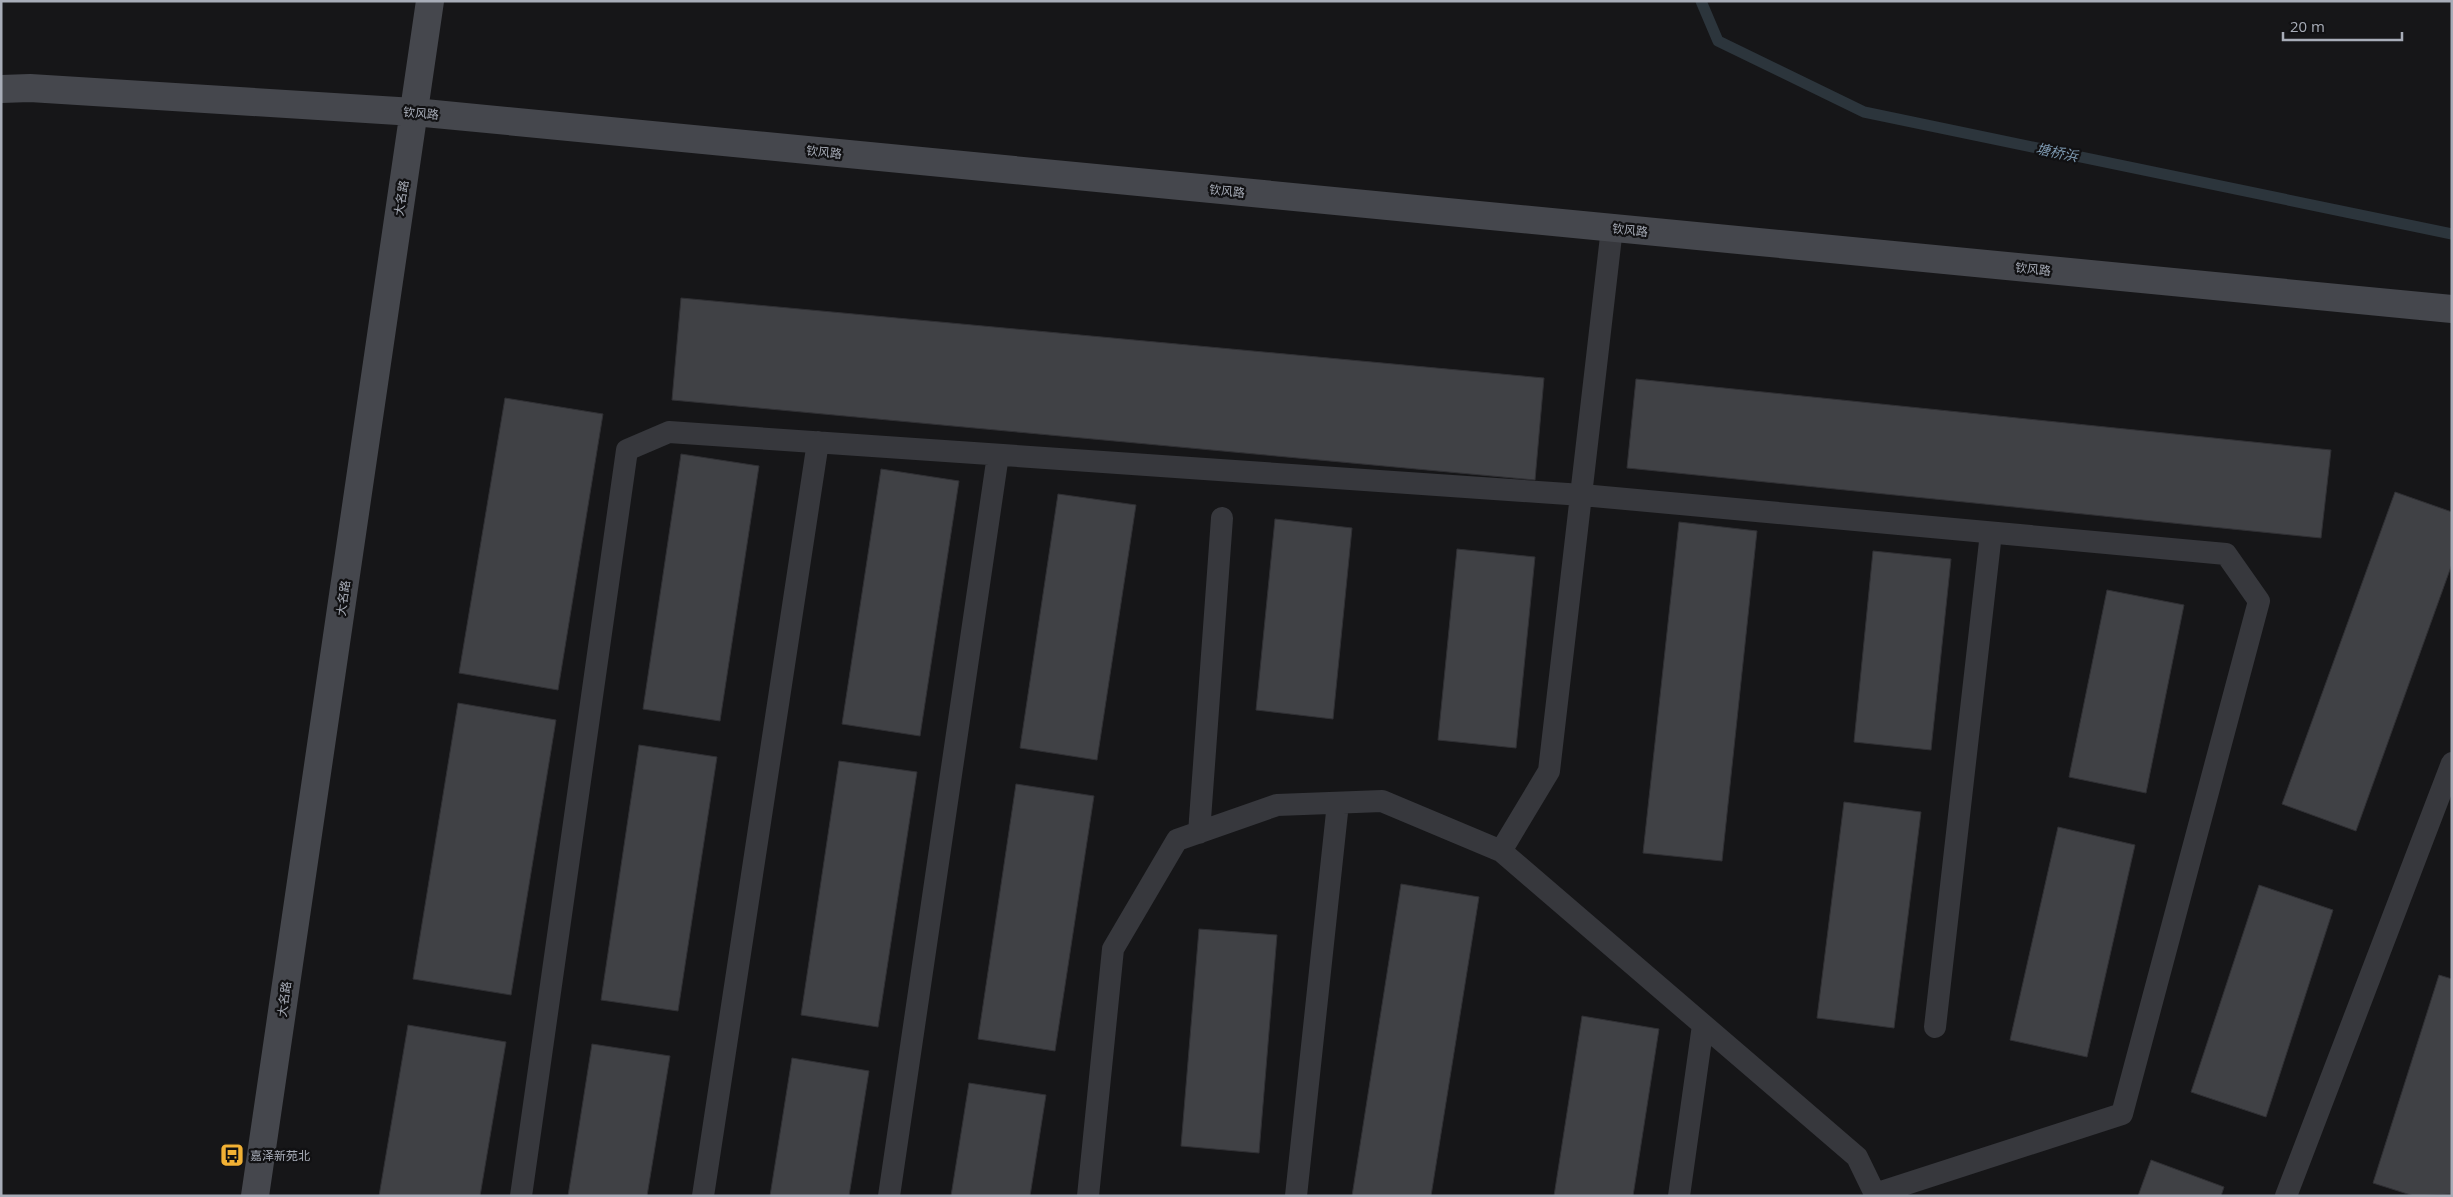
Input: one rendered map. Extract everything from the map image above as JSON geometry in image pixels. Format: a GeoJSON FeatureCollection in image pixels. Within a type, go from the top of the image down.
{"type":"FeatureCollection","features":[{"type":"Feature","properties":{"kind":"street","name":"大名路"},"geometry":{"type":"LineString","coordinates":[[255,1196],[430,1]]}},
{"type":"Feature","properties":{"kind":"street","name":"钦风路"},"geometry":{"type":"LineString","coordinates":[[1,89],[30,88],[414,112],[2452,310]]}},
{"type":"Feature","properties":{"kind":"lane"},"geometry":{"type":"LineString","coordinates":[[1501,851],[1550,771],[1612,228]]}},
{"type":"Feature","properties":{"kind":"lane"},"geometry":{"type":"LineString","coordinates":[[521,1196],[628,450],[669,432],[1582,495],[2226,554],[2259,601],[2122,1114],[1876,1195],[1857,1157],[1501,851],[1382,802],[1277,805],[1177,840],[1113,949],[1088,1196]]}},
{"type":"Feature","properties":{"kind":"lane"},"geometry":{"type":"LineString","coordinates":[[703,1196],[818,442]]}},
{"type":"Feature","properties":{"kind":"lane"},"geometry":{"type":"LineString","coordinates":[[889,1196],[998,455]]}},
{"type":"Feature","properties":{"kind":"lane"},"geometry":{"type":"LineString","coordinates":[[1199,833],[1222,518]]}},
{"type":"Feature","properties":{"kind":"lane"},"geometry":{"type":"LineString","coordinates":[[1935,1027],[1991,532]]}},
{"type":"Feature","properties":{"kind":"lane"},"geometry":{"type":"LineString","coordinates":[[2286,1196],[2452,763]]}},
{"type":"Feature","properties":{"kind":"lane"},"geometry":{"type":"LineString","coordinates":[[1296,1196],[1338,803]]}},
{"type":"Feature","properties":{"kind":"lane"},"geometry":{"type":"LineString","coordinates":[[1679,1196],[1703,1025]]}},
{"type":"Feature","properties":{"kind":"building"},"geometry":{"type":"Polygon","coordinates":[[[681,298],[1544,378],[1535,480],[672,400],[681,298]]]}},
{"type":"Feature","properties":{"kind":"building"},"geometry":{"type":"Polygon","coordinates":[[[1636,379],[2331,450],[2321,538],[1627,468],[1636,379]]]}},
{"type":"Feature","properties":{"kind":"building"},"geometry":{"type":"Polygon","coordinates":[[[505,398],[603,414],[558,690],[459,673],[505,398]]]}},
{"type":"Feature","properties":{"kind":"building"},"geometry":{"type":"Polygon","coordinates":[[[681,454],[759,466],[720,721],[643,709],[681,454]]]}},
{"type":"Feature","properties":{"kind":"building"},"geometry":{"type":"Polygon","coordinates":[[[881,469],[959,481],[920,736],[842,724],[881,469]]]}},
{"type":"Feature","properties":{"kind":"building"},"geometry":{"type":"Polygon","coordinates":[[[2395,492],[2452,512],[2452,564],[2356,831],[2282,804],[2395,492]]]}},
{"type":"Feature","properties":{"kind":"building"},"geometry":{"type":"Polygon","coordinates":[[[1058,494],[1136,505],[1097,760],[1020,748],[1058,494]]]}},
{"type":"Feature","properties":{"kind":"building"},"geometry":{"type":"Polygon","coordinates":[[[1275,519],[1352,528],[1333,719],[1256,710],[1275,519]]]}},
{"type":"Feature","properties":{"kind":"building"},"geometry":{"type":"Polygon","coordinates":[[[1679,522],[1757,531],[1722,861],[1643,853],[1679,522]]]}},
{"type":"Feature","properties":{"kind":"building"},"geometry":{"type":"Polygon","coordinates":[[[1457,549],[1535,557],[1516,748],[1438,740],[1457,549]]]}},
{"type":"Feature","properties":{"kind":"building"},"geometry":{"type":"Polygon","coordinates":[[[1873,551],[1951,559],[1931,750],[1854,742],[1873,551]]]}},
{"type":"Feature","properties":{"kind":"building"},"geometry":{"type":"Polygon","coordinates":[[[2107,590],[2184,605],[2146,793],[2069,777],[2107,590]]]}},
{"type":"Feature","properties":{"kind":"building"},"geometry":{"type":"Polygon","coordinates":[[[458,703],[556,720],[511,995],[413,979],[458,703]]]}},
{"type":"Feature","properties":{"kind":"building"},"geometry":{"type":"Polygon","coordinates":[[[639,745],[717,757],[678,1011],[601,1000],[639,745]]]}},
{"type":"Feature","properties":{"kind":"building"},"geometry":{"type":"Polygon","coordinates":[[[839,761],[917,772],[878,1027],[801,1015],[839,761]]]}},
{"type":"Feature","properties":{"kind":"building"},"geometry":{"type":"Polygon","coordinates":[[[1016,784],[1094,796],[1055,1051],[978,1039],[1016,784]]]}},
{"type":"Feature","properties":{"kind":"building"},"geometry":{"type":"Polygon","coordinates":[[[1844,802],[1921,812],[1894,1028],[1817,1018],[1844,802]]]}},
{"type":"Feature","properties":{"kind":"building"},"geometry":{"type":"Polygon","coordinates":[[[2058,827],[2135,845],[2087,1057],[2010,1040],[2058,827]]]}},
{"type":"Feature","properties":{"kind":"building"},"geometry":{"type":"Polygon","coordinates":[[[1401,884],[1479,897],[1431,1196],[1352,1196],[1401,884]]]}},
{"type":"Feature","properties":{"kind":"building"},"geometry":{"type":"Polygon","coordinates":[[[2259,885],[2333,910],[2266,1117],[2191,1092],[2259,885]]]}},
{"type":"Feature","properties":{"kind":"building"},"geometry":{"type":"Polygon","coordinates":[[[1199,929],[1277,935],[1259,1153],[1181,1146],[1199,929]]]}},
{"type":"Feature","properties":{"kind":"building"},"geometry":{"type":"Polygon","coordinates":[[[2439,975],[2452,979],[2452,1194],[2414,1196],[2373,1183],[2439,975]]]}},
{"type":"Feature","properties":{"kind":"building"},"geometry":{"type":"Polygon","coordinates":[[[1582,1016],[1659,1029],[1633,1196],[1554,1196],[1582,1016]]]}},
{"type":"Feature","properties":{"kind":"building"},"geometry":{"type":"Polygon","coordinates":[[[408,1025],[506,1042],[480,1196],[379,1196],[408,1025]]]}},
{"type":"Feature","properties":{"kind":"building"},"geometry":{"type":"Polygon","coordinates":[[[592,1044],[670,1056],[647,1196],[568,1196],[592,1044]]]}},
{"type":"Feature","properties":{"kind":"building"},"geometry":{"type":"Polygon","coordinates":[[[792,1058],[869,1071],[849,1196],[770,1196],[792,1058]]]}},
{"type":"Feature","properties":{"kind":"building"},"geometry":{"type":"Polygon","coordinates":[[[969,1083],[1046,1095],[1030,1196],[951,1196],[969,1083]]]}},
{"type":"Feature","properties":{"kind":"building"},"geometry":{"type":"Polygon","coordinates":[[[2151,1160],[2224,1187],[2221,1196],[2138,1196],[2151,1160]]]}},
{"type":"Feature","properties":{"kind":"waterway","name":"塘桥浜"},"geometry":{"type":"LineString","coordinates":[[1701,1],[1718,41],[1864,112],[2452,234]]}},
{"type":"Feature","properties":{"kind":"place","name":"嘉泽新苑北"},"geometry":{"type":"Point","coordinates":[232,1155]}}]}
